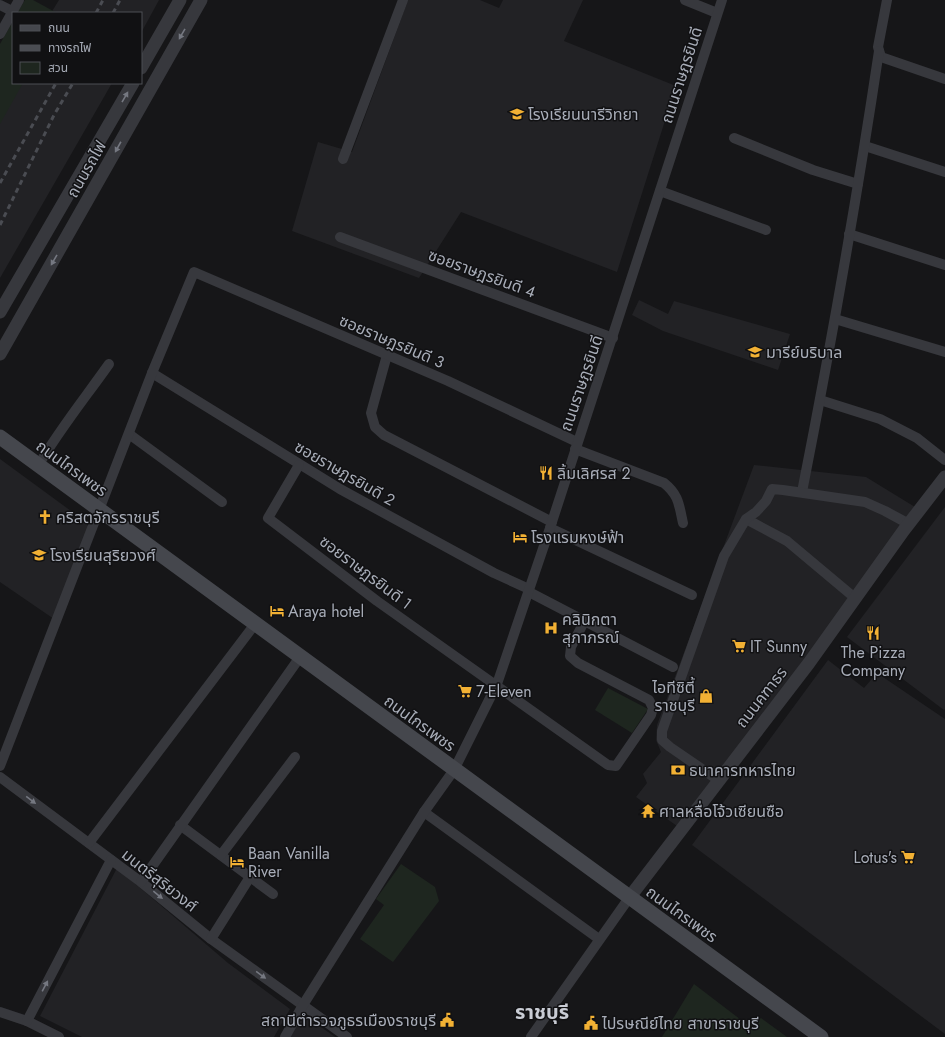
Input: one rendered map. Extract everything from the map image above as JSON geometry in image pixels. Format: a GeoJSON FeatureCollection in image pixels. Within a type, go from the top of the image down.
{"type":"FeatureCollection","features":[{"type":"Feature","properties":{"kind":"main road","name":"ถนนไกรเพชร"},"geometry":{"type":"LineString","coordinates":[[0,437],[99,511],[821,1037]]}},
{"type":"Feature","properties":{"kind":"street"},"geometry":{"type":"LineString","coordinates":[[0,34],[19,0]]}},
{"type":"Feature","properties":{"kind":"street"},"geometry":{"type":"LineString","coordinates":[[142,66],[180,0]]}},
{"type":"Feature","properties":{"kind":"street","name":"ถนนรถไฟ"},"geometry":{"type":"LineString","coordinates":[[0,354],[201,0]]}},
{"type":"Feature","properties":{"kind":"street"},"geometry":{"type":"LineString","coordinates":[[343,158],[404,0]]}},
{"type":"Feature","properties":{"kind":"street"},"geometry":{"type":"LineString","coordinates":[[685,0],[717,13]]}},
{"type":"Feature","properties":{"kind":"street","name":"ถนนราษฎรยินดี"},"geometry":{"type":"LineString","coordinates":[[285,1037],[303,1005],[424,812],[454,770],[497,684],[613,338],[722,0]]}},
{"type":"Feature","properties":{"kind":"street"},"geometry":{"type":"LineString","coordinates":[[888,0],[878,47],[880,57],[945,79]]}},
{"type":"Feature","properties":{"kind":"street"},"geometry":{"type":"LineString","coordinates":[[0,5],[12,11]]}},
{"type":"Feature","properties":{"kind":"street"},"geometry":{"type":"LineString","coordinates":[[802,492],[820,400],[865,146],[879,51]]}},
{"type":"Feature","properties":{"kind":"street","name":"ถนนรถไฟ"},"geometry":{"type":"LineString","coordinates":[[0,312],[132,84]]}},
{"type":"Feature","properties":{"kind":"street"},"geometry":{"type":"LineString","coordinates":[[734,138],[813,170],[858,184]]}},
{"type":"Feature","properties":{"kind":"street"},"geometry":{"type":"LineString","coordinates":[[865,146],[945,172]]}},
{"type":"Feature","properties":{"kind":"street"},"geometry":{"type":"LineString","coordinates":[[660,191],[766,230]]}},
{"type":"Feature","properties":{"kind":"street"},"geometry":{"type":"LineString","coordinates":[[849,234],[945,265]]}},
{"type":"Feature","properties":{"kind":"street","name":"ซอยราษฎรยินดี 4"},"geometry":{"type":"LineString","coordinates":[[340,237],[613,338]]}},
{"type":"Feature","properties":{"kind":"street","name":"ซอยราษฎรยินดี 3"},"geometry":{"type":"LineString","coordinates":[[152,373],[194,272],[448,381],[576,446],[664,483],[674,490],[679,502],[683,523]]}},
{"type":"Feature","properties":{"kind":"street"},"geometry":{"type":"LineString","coordinates":[[834,318],[945,352]]}},
{"type":"Feature","properties":{"kind":"street"},"geometry":{"type":"LineString","coordinates":[[388,355],[371,413],[375,427],[384,435],[551,525],[692,595]]}},
{"type":"Feature","properties":{"kind":"street"},"geometry":{"type":"LineString","coordinates":[[38,466],[58,433],[109,364]]}},
{"type":"Feature","properties":{"kind":"street"},"geometry":{"type":"LineString","coordinates":[[0,766],[152,373]]}},
{"type":"Feature","properties":{"kind":"street","name":"ซอยราษฎรยินดี 2"},"geometry":{"type":"LineString","coordinates":[[152,373],[299,466],[584,622],[673,667]]}},
{"type":"Feature","properties":{"kind":"street"},"geometry":{"type":"LineString","coordinates":[[820,400],[880,419],[917,438],[945,460]]}},
{"type":"Feature","properties":{"kind":"street"},"geometry":{"type":"LineString","coordinates":[[129,434],[222,502]]}},
{"type":"Feature","properties":{"kind":"street","name":"ซอยราษฎรยินดี 1"},"geometry":{"type":"LineString","coordinates":[[299,466],[268,518],[377,601],[497,684]]}},
{"type":"Feature","properties":{"kind":"street","name":"ถนนคฑาธร"},"geometry":{"type":"LineString","coordinates":[[629,898],[809,663],[909,524],[945,477]]}},
{"type":"Feature","properties":{"kind":"street"},"geometry":{"type":"LineString","coordinates":[[718,780],[670,748],[662,740],[662,731],[724,556],[746,519],[756,512],[766,501],[772,489],[802,492],[864,502],[909,524]]}},
{"type":"Feature","properties":{"kind":"street"},"geometry":{"type":"LineString","coordinates":[[746,519],[787,541],[855,598]]}},
{"type":"Feature","properties":{"kind":"street"},"geometry":{"type":"LineString","coordinates":[[497,684],[608,765],[616,766],[651,715],[653,708],[649,700],[578,663],[570,656],[571,647],[584,622]]}},
{"type":"Feature","properties":{"kind":"street"},"geometry":{"type":"LineString","coordinates":[[89,843],[255,624]]}},
{"type":"Feature","properties":{"kind":"street"},"geometry":{"type":"LineString","coordinates":[[141,882],[300,657]]}},
{"type":"Feature","properties":{"kind":"street"},"geometry":{"type":"LineString","coordinates":[[221,855],[295,757]]}},
{"type":"Feature","properties":{"kind":"street","name":"มนตรีสุริยวงศ์"},"geometry":{"type":"LineString","coordinates":[[0,777],[141,882],[211,939],[347,1037]]}},
{"type":"Feature","properties":{"kind":"street"},"geometry":{"type":"LineString","coordinates":[[424,812],[599,939]]}},
{"type":"Feature","properties":{"kind":"street"},"geometry":{"type":"LineString","coordinates":[[180,826],[273,894]]}},
{"type":"Feature","properties":{"kind":"street"},"geometry":{"type":"LineString","coordinates":[[27,1021],[111,860]]}},
{"type":"Feature","properties":{"kind":"street"},"geometry":{"type":"LineString","coordinates":[[211,939],[250,877]]}},
{"type":"Feature","properties":{"kind":"street"},"geometry":{"type":"LineString","coordinates":[[531,1037],[629,898]]}},
{"type":"Feature","properties":{"kind":"street"},"geometry":{"type":"LineString","coordinates":[[0,1012],[27,1021],[59,1037]]}},
{"type":"Feature","properties":{"kind":"shaded area"},"geometry":{"type":"Polygon","coordinates":[[[59,0],[159,0],[142,31],[142,12],[52,12],[59,0]]]}},
{"type":"Feature","properties":{"kind":"shaded area","name":"โรงเรียนนารีวิทยา"},"geometry":{"type":"Polygon","coordinates":[[[408,0],[480,0],[499,8],[503,0],[583,0],[564,41],[676,86],[617,272],[461,212],[419,278],[292,231],[318,142],[352,152],[408,0]]]}},
{"type":"Feature","properties":{"kind":"shaded area"},"geometry":{"type":"Polygon","coordinates":[[[12,84],[111,84],[0,278],[0,101],[12,84]]]}},
{"type":"Feature","properties":{"kind":"shaded area","name":"มารีย์บริบาล"},"geometry":{"type":"Polygon","coordinates":[[[639,300],[668,314],[674,301],[790,334],[778,370],[663,331],[632,315],[639,300]]]}},
{"type":"Feature","properties":{"kind":"shaded area","name":"โรงเรียนสุริยวงศ์"},"geometry":{"type":"Polygon","coordinates":[[[0,459],[86,522],[88,527],[54,619],[0,582],[0,459]]]}},
{"type":"Feature","properties":{"kind":"shaded area"},"geometry":{"type":"Polygon","coordinates":[[[754,465],[866,477],[915,507],[763,717],[677,826],[636,797],[647,783],[643,774],[661,752],[656,740],[657,725],[754,465]]]}},
{"type":"Feature","properties":{"kind":"shaded area"},"geometry":{"type":"Polygon","coordinates":[[[945,507],[945,709],[944,710],[847,637],[945,507]]]}},
{"type":"Feature","properties":{"kind":"shaded area"},"geometry":{"type":"Polygon","coordinates":[[[828,660],[864,688],[877,673],[945,719],[945,1034],[692,845],[828,660]]]}},
{"type":"Feature","properties":{"kind":"shaded area"},"geometry":{"type":"Polygon","coordinates":[[[117,868],[228,963],[290,1009],[274,1037],[82,1037],[40,1016],[117,868]]]}},
{"type":"Feature","properties":{"kind":"shaded area"},"geometry":{"type":"Polygon","coordinates":[[[303,1014],[335,1037],[290,1037],[303,1014]]]}},
{"type":"Feature","properties":{"kind":"green space"},"geometry":{"type":"Polygon","coordinates":[[[25,0],[33,0],[55,12],[18,12],[25,0]]]}},
{"type":"Feature","properties":{"kind":"green space"},"geometry":{"type":"Polygon","coordinates":[[[12,23],[12,84],[22,84],[0,124],[0,44],[12,23]]]}},
{"type":"Feature","properties":{"kind":"green space"},"geometry":{"type":"Polygon","coordinates":[[[608,688],[648,709],[632,733],[595,710],[608,688]]]}},
{"type":"Feature","properties":{"kind":"green space"},"geometry":{"type":"Polygon","coordinates":[[[401,864],[435,887],[439,901],[393,962],[360,939],[384,905],[376,899],[401,864]]]}},
{"type":"Feature","properties":{"kind":"green space"},"geometry":{"type":"Polygon","coordinates":[[[694,984],[749,1026],[761,1018],[787,1037],[662,1037],[694,984]]]}},
{"type":"Feature","properties":{"kind":"railway"},"geometry":{"type":"LineString","coordinates":[[97,12],[103,0]]}},
{"type":"Feature","properties":{"kind":"railway"},"geometry":{"type":"LineString","coordinates":[[114,12],[120,0]]}},
{"type":"Feature","properties":{"kind":"railway"},"geometry":{"type":"LineString","coordinates":[[0,183],[55,84]]}},
{"type":"Feature","properties":{"kind":"railway"},"geometry":{"type":"LineString","coordinates":[[0,225],[54,115],[72,84]]}},
{"type":"Feature","properties":{"kind":"place","name":"โรงเรียนนารีวิทยา"},"geometry":{"type":"Point","coordinates":[517,114]}},
{"type":"Feature","properties":{"kind":"place","name":"มารีย์บริบาล"},"geometry":{"type":"Point","coordinates":[755,352]}},
{"type":"Feature","properties":{"kind":"place","name":"ลิ้มเลิศรส 2"},"geometry":{"type":"Point","coordinates":[546,473]}},
{"type":"Feature","properties":{"kind":"place","name":"คริสตจักรราชบุรี"},"geometry":{"type":"Point","coordinates":[45,517]}},
{"type":"Feature","properties":{"kind":"place","name":"โรงแรมหงษ์ฟ้า"},"geometry":{"type":"Point","coordinates":[520,537]}},
{"type":"Feature","properties":{"kind":"place","name":"โรงเรียนสุริยวงศ์"},"geometry":{"type":"Point","coordinates":[39,555]}},
{"type":"Feature","properties":{"kind":"place","name":"Araya hotel"},"geometry":{"type":"Point","coordinates":[277,611]}},
{"type":"Feature","properties":{"kind":"place","name":"คลินิกตา สุภาภรณ์"},"geometry":{"type":"Point","coordinates":[551,628]}},
{"type":"Feature","properties":{"kind":"place","name":"The Pizza Company"},"geometry":{"type":"Point","coordinates":[873,633]}},
{"type":"Feature","properties":{"kind":"place","name":"IT Sunny"},"geometry":{"type":"Point","coordinates":[739,646]}},
{"type":"Feature","properties":{"kind":"place","name":"7-Eleven"},"geometry":{"type":"Point","coordinates":[465,691]}},
{"type":"Feature","properties":{"kind":"place","name":"ไอทีซิตี้ ราชบุรี"},"geometry":{"type":"Point","coordinates":[706,696]}},
{"type":"Feature","properties":{"kind":"place","name":"ธนาคารทหารไทย"},"geometry":{"type":"Point","coordinates":[678,770]}},
{"type":"Feature","properties":{"kind":"place","name":"ศาลหลื่อโจ้วเซียนซือ"},"geometry":{"type":"Point","coordinates":[648,811]}},
{"type":"Feature","properties":{"kind":"place","name":"Lotus's"},"geometry":{"type":"Point","coordinates":[908,857]}},
{"type":"Feature","properties":{"kind":"place","name":"Baan Vanilla River"},"geometry":{"type":"Point","coordinates":[237,862]}},
{"type":"Feature","properties":{"kind":"place","name":"สถานีตำรวจภูธรเมืองราชบุรี"},"geometry":{"type":"Point","coordinates":[447,1020]}},
{"type":"Feature","properties":{"kind":"place","name":"ไปรษณีย์ไทย สาขาราชบุรี"},"geometry":{"type":"Point","coordinates":[591,1023]}},
{"type":"Feature","properties":{"kind":"district","name":"ราชบุรี"},"geometry":{"type":"Point","coordinates":[542,1012]}}]}
